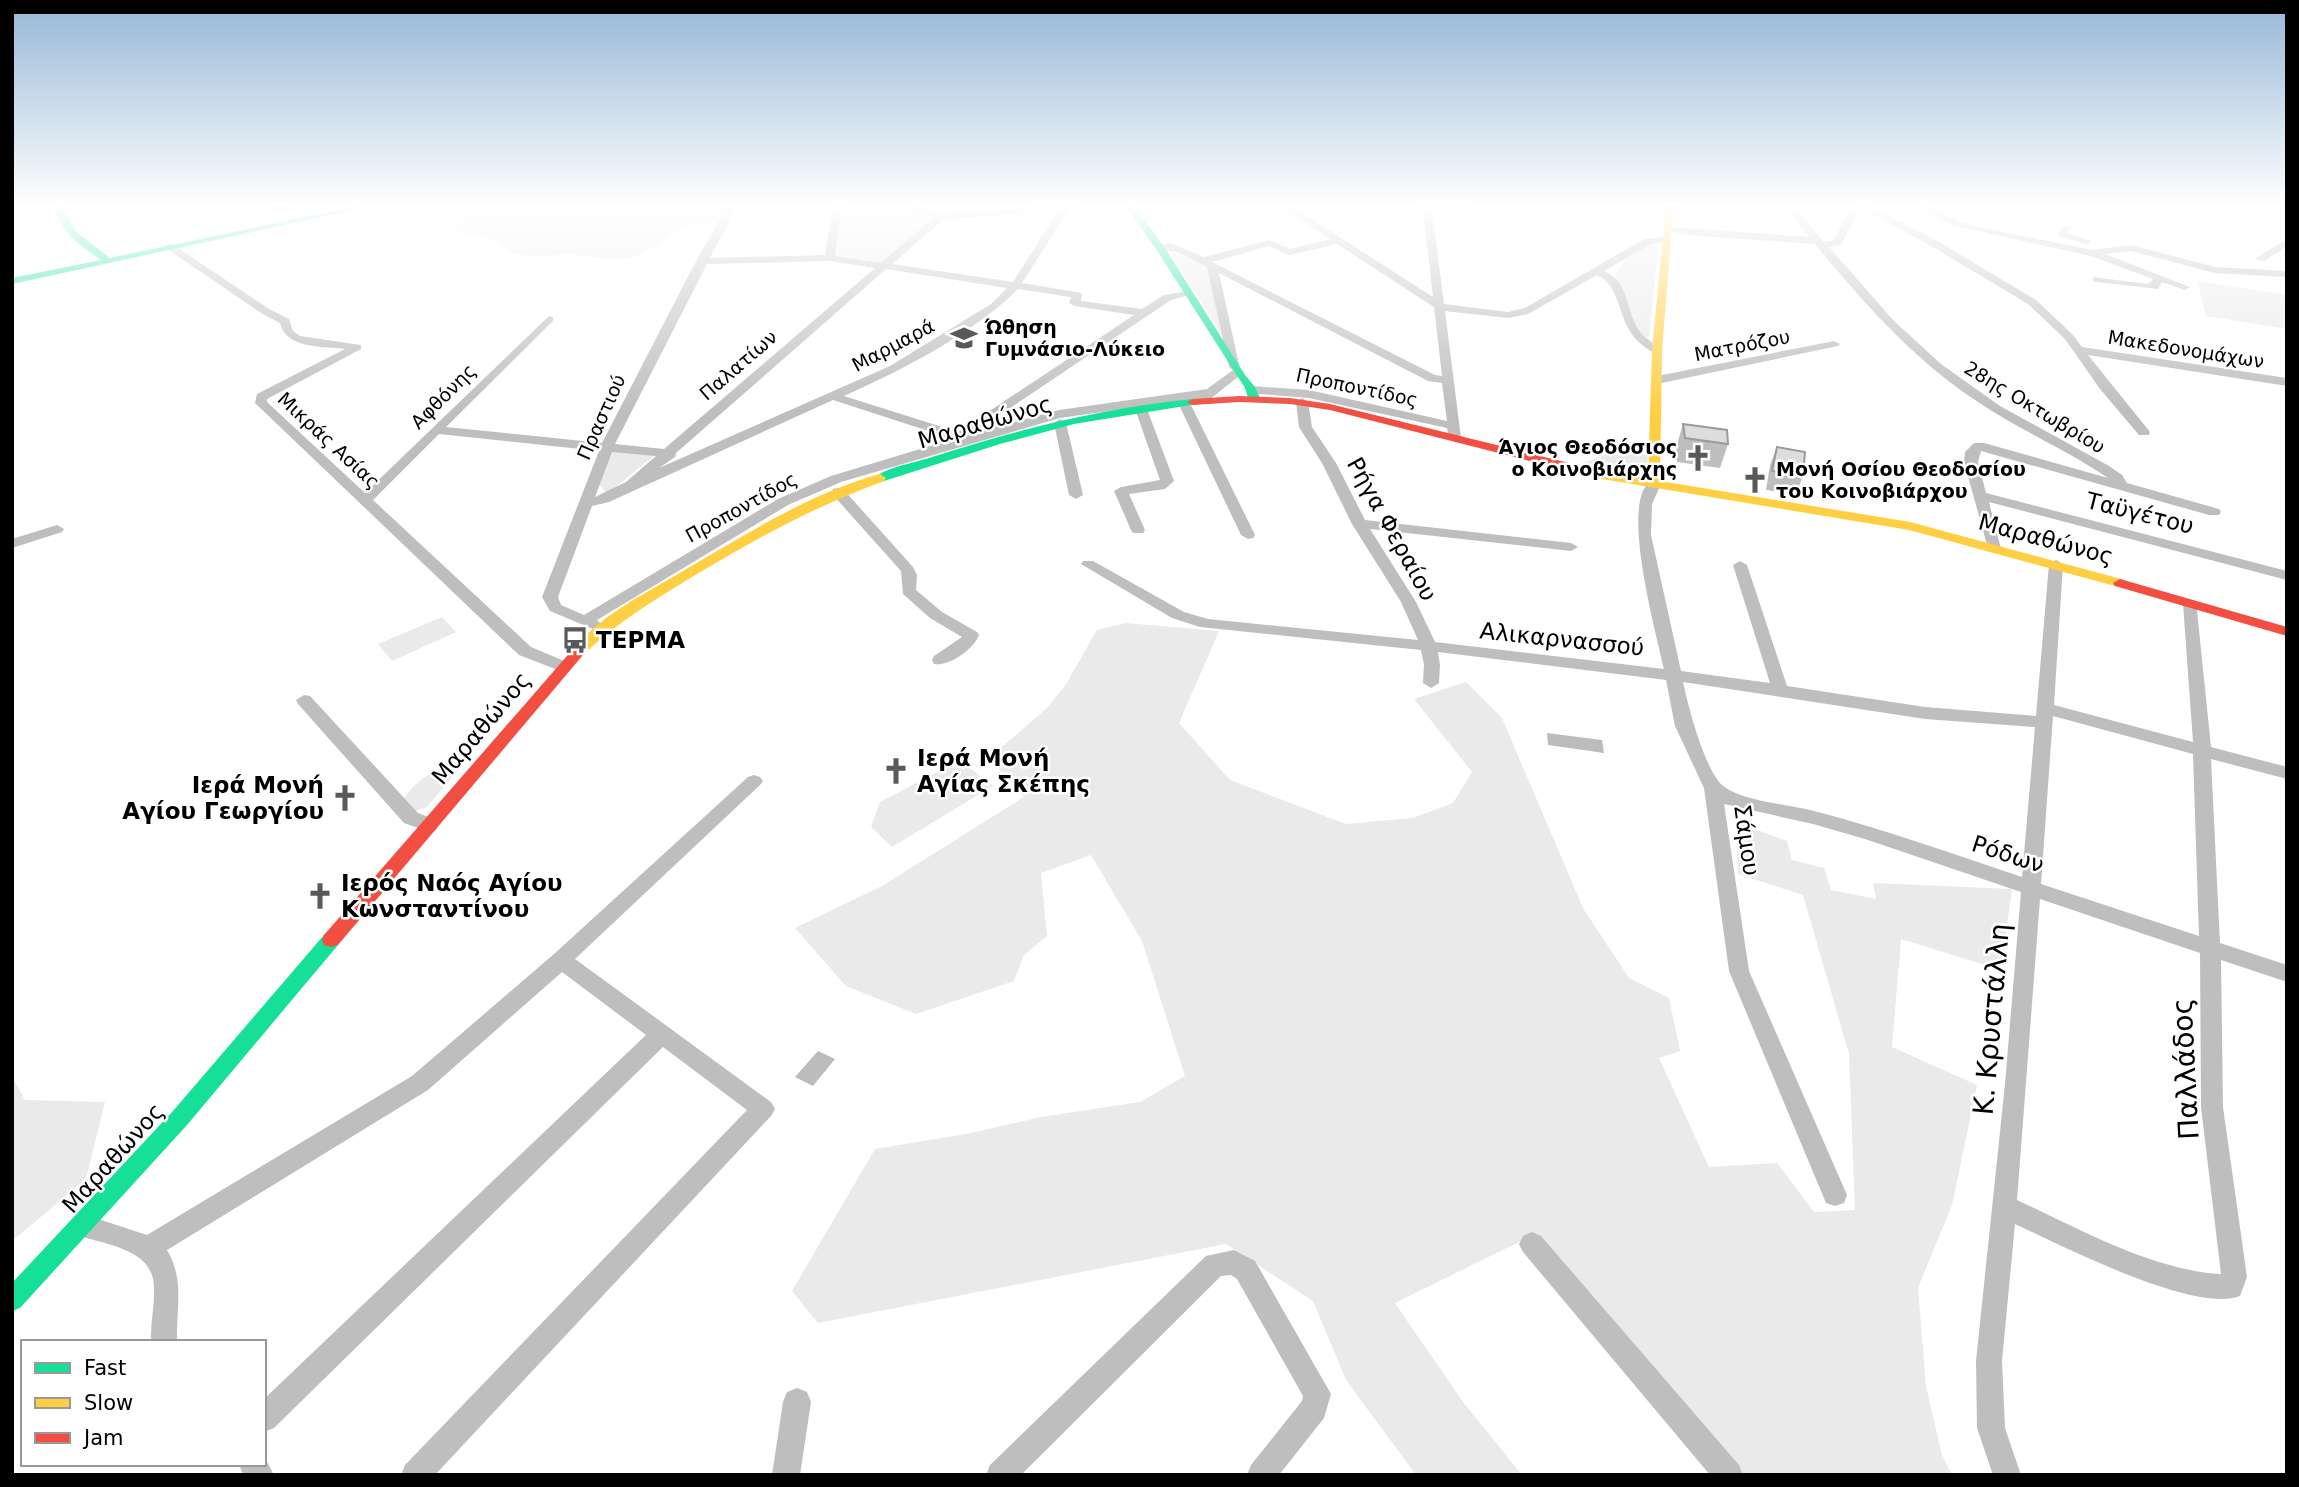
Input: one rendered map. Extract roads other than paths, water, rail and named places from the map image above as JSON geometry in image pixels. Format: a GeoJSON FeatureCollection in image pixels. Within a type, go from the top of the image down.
{"type":"FeatureCollection","features":[{"type":"Feature","properties":{"kind":"main road"},"geometry":{"type":"LineString","coordinates":[[12,281],[45,273]]}},
{"type":"Feature","properties":{"kind":"main road"},"geometry":{"type":"LineString","coordinates":[[1175,273],[1238,372],[1236,385],[1248,396]]}},
{"type":"Feature","properties":{"kind":"main road"},"geometry":{"type":"LineString","coordinates":[[1654,484],[1657,350],[1665,273]]}},
{"type":"Feature","properties":{"kind":"main road","name":"Μαραθώνος"},"geometry":{"type":"LineString","coordinates":[[12,1300],[180,1118],[563,667],[603,628],[642,600],[776,522],[838,492],[964,450],[1060,423],[1188,402],[1248,396],[1302,402],[1455,432],[1602,475],[1910,526],[2287,632]]}},
{"type":"Feature","properties":{"kind":"street","name":"Μικράς Ασίας"},"geometry":{"type":"LineString","coordinates":[[209,273],[265,311],[285,321],[288,332],[297,339],[357,347],[261,397],[261,403],[525,652],[563,667]]}},
{"type":"Feature","properties":{"kind":"street","name":"Πραστιού"},"geometry":{"type":"LineString","coordinates":[[603,628],[555,608],[550,597],[607,447],[695,273]]}},
{"type":"Feature","properties":{"kind":"street","name":"Παλατίων"},"geometry":{"type":"LineString","coordinates":[[586,503],[607,498],[631,485],[874,273]]}},
{"type":"Feature","properties":{"kind":"street"},"geometry":{"type":"LineString","coordinates":[[935,273],[1078,295],[1073,303],[1144,313]]}},
{"type":"Feature","properties":{"kind":"street","name":"Μαρμαρά"},"geometry":{"type":"LineString","coordinates":[[631,485],[894,369],[995,306],[1023,273]]}},
{"type":"Feature","properties":{"kind":"street"},"geometry":{"type":"LineString","coordinates":[[1211,273],[1238,372],[1214,392],[1188,402],[1248,535]]}},
{"type":"Feature","properties":{"kind":"street"},"geometry":{"type":"LineString","coordinates":[[1227,273],[1432,379],[1449,380]]}},
{"type":"Feature","properties":{"kind":"street"},"geometry":{"type":"LineString","coordinates":[[1392,273],[1441,307],[1517,315],[1595,273]]}},
{"type":"Feature","properties":{"kind":"street"},"geometry":{"type":"LineString","coordinates":[[1437,273],[1455,432]]}},
{"type":"Feature","properties":{"kind":"street"},"geometry":{"type":"LineString","coordinates":[[1600,273],[1613,281],[1629,322],[1640,340],[1657,350]]}},
{"type":"Feature","properties":{"kind":"street","name":"28ης Οκτωβρίου"},"geometry":{"type":"LineString","coordinates":[[1848,273],[1921,353],[1960,385],[2012,418],[2104,469],[2122,485]]}},
{"type":"Feature","properties":{"kind":"street"},"geometry":{"type":"LineString","coordinates":[[1985,273],[2042,311],[2079,351],[2104,386],[2144,432]]}},
{"type":"Feature","properties":{"kind":"street"},"geometry":{"type":"LineString","coordinates":[[2147,273],[2185,287]]}},
{"type":"Feature","properties":{"kind":"street"},"geometry":{"type":"LineString","coordinates":[[2268,273],[2287,274]]}},
{"type":"Feature","properties":{"kind":"street"},"geometry":{"type":"LineString","coordinates":[[2097,279],[2148,287],[2154,286],[2159,278]]}},
{"type":"Feature","properties":{"kind":"street"},"geometry":{"type":"LineString","coordinates":[[1413,287],[1439,286]]}},
{"type":"Feature","properties":{"kind":"street"},"geometry":{"type":"LineString","coordinates":[[1218,294],[1256,288]]}},
{"type":"Feature","properties":{"kind":"street"},"geometry":{"type":"LineString","coordinates":[[832,396],[962,438],[1168,297],[1188,294]]}},
{"type":"Feature","properties":{"kind":"street","name":"Αφθόνης"},"geometry":{"type":"LineString","coordinates":[[365,500],[549,319]]}},
{"type":"Feature","properties":{"kind":"street","name":"Ματρόζου"},"geometry":{"type":"LineString","coordinates":[[1657,380],[1834,344]]}},
{"type":"Feature","properties":{"kind":"street","name":"Μακεδονομάχων"},"geometry":{"type":"LineString","coordinates":[[2079,351],[2287,382]]}},
{"type":"Feature","properties":{"kind":"street","name":"Προποντίδος"},"geometry":{"type":"LineString","coordinates":[[584,621],[782,502],[836,479],[962,438],[1059,414],[1214,392]]}},
{"type":"Feature","properties":{"kind":"street","name":"Προποντίδος"},"geometry":{"type":"LineString","coordinates":[[1248,396],[1309,394],[1455,432]]}},
{"type":"Feature","properties":{"kind":"street","name":"Ρήγα Φεραίου"},"geometry":{"type":"LineString","coordinates":[[1302,402],[1300,413],[1303,422],[1329,462],[1359,524],[1414,614],[1433,670],[1431,683]]}},
{"type":"Feature","properties":{"kind":"street"},"geometry":{"type":"LineString","coordinates":[[1138,530],[1121,491],[1160,486],[1167,481],[1141,409]]}},
{"type":"Feature","properties":{"kind":"street"},"geometry":{"type":"LineString","coordinates":[[1060,423],[1076,495]]}},
{"type":"Feature","properties":{"kind":"street"},"geometry":{"type":"LineString","coordinates":[[436,430],[691,457]]}},
{"type":"Feature","properties":{"kind":"street"},"geometry":{"type":"LineString","coordinates":[[1994,549],[1971,462],[1972,452],[1979,446],[1999,449],[2214,512]]}},
{"type":"Feature","properties":{"kind":"street"},"geometry":{"type":"LineString","coordinates":[[353,488],[383,481]]}},
{"type":"Feature","properties":{"kind":"street","name":"Σάμου"},"geometry":{"type":"LineString","coordinates":[[1654,484],[1645,504],[1643,536],[1687,737],[1713,788],[1739,971],[1835,1195]]}},
{"type":"Feature","properties":{"kind":"street"},"geometry":{"type":"LineString","coordinates":[[838,492],[909,573],[908,591],[936,615],[971,635],[969,641],[940,660]]}},
{"type":"Feature","properties":{"kind":"street","name":"Ταϋγέτου"},"geometry":{"type":"LineString","coordinates":[[1981,496],[2287,576]]}},
{"type":"Feature","properties":{"kind":"street"},"geometry":{"type":"LineString","coordinates":[[1359,524],[1571,547]]}},
{"type":"Feature","properties":{"kind":"street"},"geometry":{"type":"LineString","coordinates":[[12,544],[57,529]]}},
{"type":"Feature","properties":{"kind":"street","name":"Αλικαρνασσού"},"geometry":{"type":"LineString","coordinates":[[1088,564],[1167,609],[1206,624],[1427,646],[1673,675],[1780,689],[1925,713],[2044,715],[2202,750],[2287,773]]}},
{"type":"Feature","properties":{"kind":"street"},"geometry":{"type":"LineString","coordinates":[[1740,565],[1780,689]]}},
{"type":"Feature","properties":{"kind":"street","name":"Κ. Κρυστάλλη"},"geometry":{"type":"LineString","coordinates":[[2007,1475],[1993,1438],[1987,1382],[2016,1084],[2056,565]]}},
{"type":"Feature","properties":{"kind":"street","name":"Παλλάδος"},"geometry":{"type":"LineString","coordinates":[[2003,1206],[2151,1268],[2207,1287],[2231,1287],[2234,1277],[2233,1259],[2212,1107],[2210,948],[2202,750],[2191,604]]}},
{"type":"Feature","properties":{"kind":"street"},"geometry":{"type":"LineString","coordinates":[[304,700],[411,818],[429,825]]}},
{"type":"Feature","properties":{"kind":"street"},"geometry":{"type":"LineString","coordinates":[[148,1248],[420,1083],[561,960],[754,781]]}},
{"type":"Feature","properties":{"kind":"street","name":"Ρόδων"},"geometry":{"type":"LineString","coordinates":[[1713,788],[1734,800],[1824,820],[1905,845],[2287,974]]}},
{"type":"Feature","properties":{"kind":"street"},"geometry":{"type":"LineString","coordinates":[[415,1475],[763,1109],[561,960]]}},
{"type":"Feature","properties":{"kind":"street"},"geometry":{"type":"LineString","coordinates":[[266,1416],[662,1034]]}},
{"type":"Feature","properties":{"kind":"street"},"geometry":{"type":"LineString","coordinates":[[83,1226],[148,1248],[157,1257],[166,1276],[164,1340]]}},
{"type":"Feature","properties":{"kind":"street"},"geometry":{"type":"LineString","coordinates":[[1532,1244],[1729,1475]]}},
{"type":"Feature","properties":{"kind":"street"},"geometry":{"type":"LineString","coordinates":[[1000,1475],[1215,1265],[1234,1262],[1246,1270],[1317,1394],[1314,1408],[1261,1475]]}},
{"type":"Feature","properties":{"kind":"street"},"geometry":{"type":"LineString","coordinates":[[786,1475],[797,1402]]}},
{"type":"Feature","properties":{"kind":"place","name":"Ώθηση Γυμνάσιο-Λύκειο"},"geometry":{"type":"Point","coordinates":[964,338]}},
{"type":"Feature","properties":{"kind":"place","name":"Άγιος Θεοδόσιος ο Κοινοβιάρχης"},"geometry":{"type":"Point","coordinates":[1698,458]}},
{"type":"Feature","properties":{"kind":"place","name":"Μονή Οσίου Θεοδοσίου του Κοινοβιάρχου"},"geometry":{"type":"Point","coordinates":[1755,480]}},
{"type":"Feature","properties":{"kind":"place","name":"ΤΕΡΜΑ"},"geometry":{"type":"Point","coordinates":[575,640]}},
{"type":"Feature","properties":{"kind":"place","name":"Ιερά Μονή Αγίας Σκέπης"},"geometry":{"type":"Point","coordinates":[896,771]}},
{"type":"Feature","properties":{"kind":"place","name":"Ιερά Μονή Αγίου Γεωργίου"},"geometry":{"type":"Point","coordinates":[345,798]}},
{"type":"Feature","properties":{"kind":"place","name":"Ιερός Ναός Αγίου Κωνσταντίνου"},"geometry":{"type":"Point","coordinates":[320,896]}}]}
